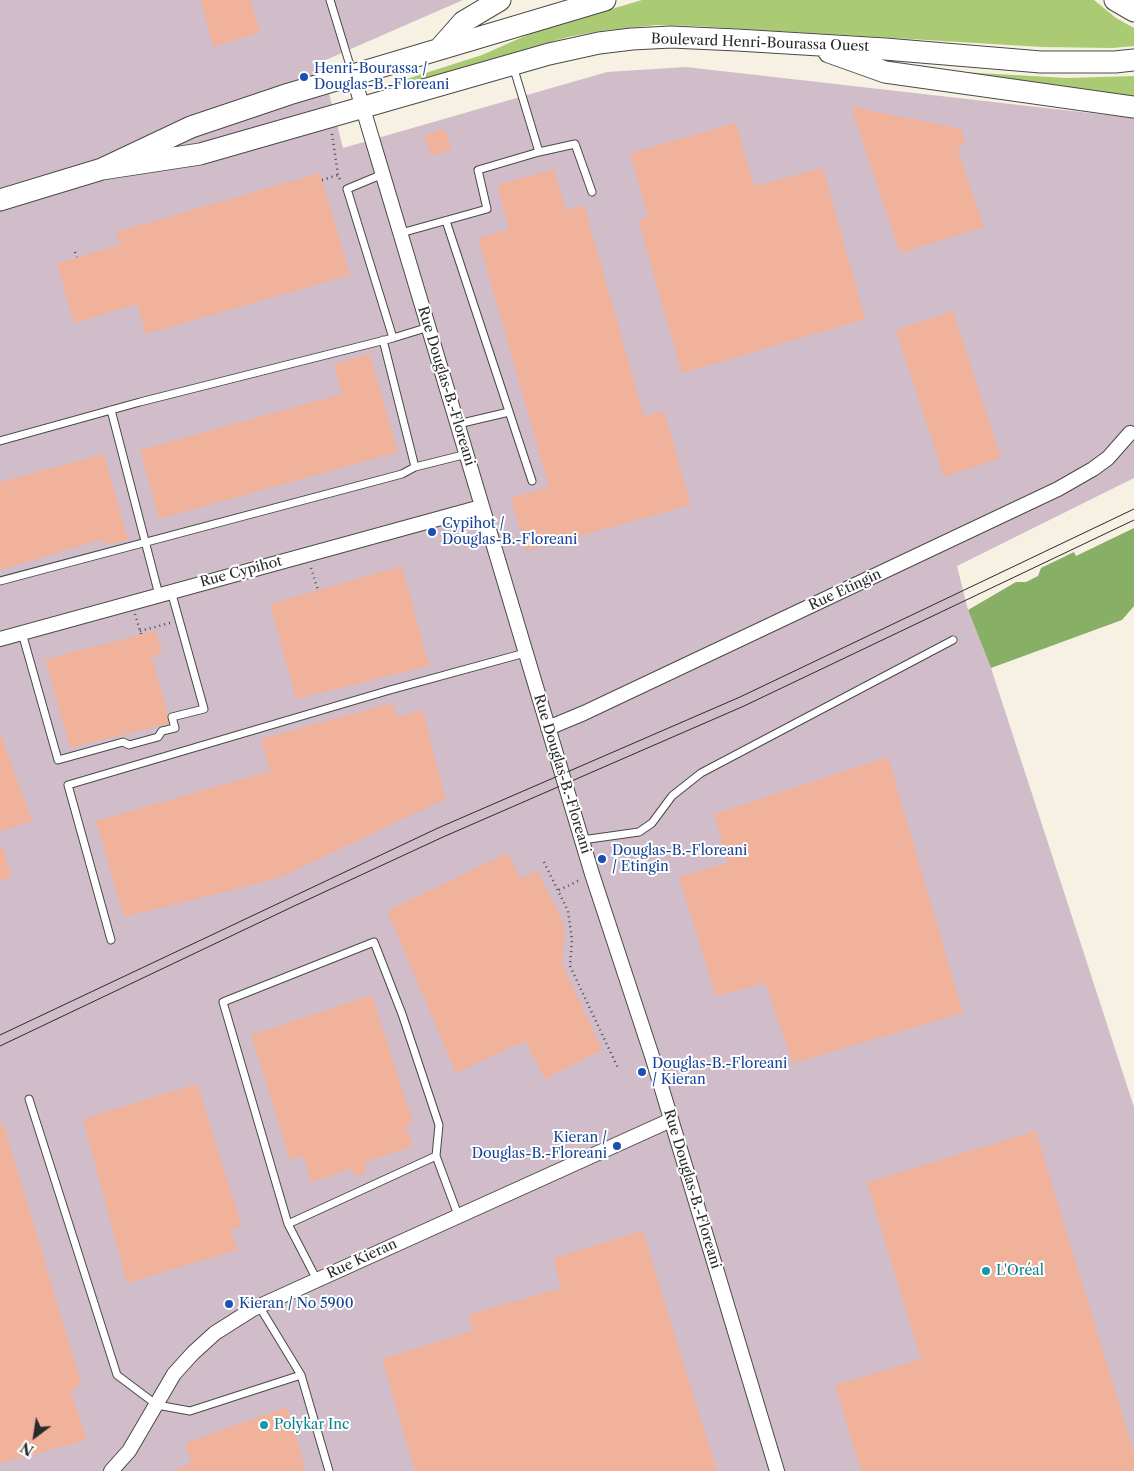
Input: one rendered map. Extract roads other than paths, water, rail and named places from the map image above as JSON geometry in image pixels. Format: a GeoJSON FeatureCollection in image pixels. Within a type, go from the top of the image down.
{"type":"FeatureCollection","features":[{"type":"Feature","properties":{"kind":"main road"},"geometry":{"type":"LineString","coordinates":[[440,49],[463,22],[500,0]]}},
{"type":"Feature","properties":{"kind":"main road","name":"Boulevard Henri-Bourassa Ouest"},"geometry":{"type":"LineString","coordinates":[[0,200],[102,169],[192,127],[353,75],[605,0]]}},
{"type":"Feature","properties":{"kind":"main road"},"geometry":{"type":"LineString","coordinates":[[1115,0],[1134,11]]}},
{"type":"Feature","properties":{"kind":"main road","name":"Boulevard Henri-Bourassa Ouest"},"geometry":{"type":"LineString","coordinates":[[102,169],[200,154],[571,48],[632,39],[687,37],[885,49],[1041,62],[1115,62],[1134,60]]}},
{"type":"Feature","properties":{"kind":"main road"},"geometry":{"type":"LineString","coordinates":[[805,44],[885,72],[1134,107]]}},
{"type":"Feature","properties":{"kind":"street","name":"Rue Douglas-B.-Floreani"},"geometry":{"type":"LineString","coordinates":[[353,75],[592,874],[671,1120],[777,1471]]}},
{"type":"Feature","properties":{"kind":"street","name":"Rue Etingin"},"geometry":{"type":"LineString","coordinates":[[548,728],[593,709],[1058,489],[1108,458],[1130,433]]}},
{"type":"Feature","properties":{"kind":"street","name":"Rue Cypihot"},"geometry":{"type":"LineString","coordinates":[[0,639],[482,507]]}},
{"type":"Feature","properties":{"kind":"street","name":"Rue Kieran"},"geometry":{"type":"LineString","coordinates":[[111,1471],[129,1451],[174,1374],[193,1352],[215,1333],[259,1306],[671,1120]]}},
{"type":"Feature","properties":{"kind":"lane"},"geometry":{"type":"LineString","coordinates":[[330,0],[353,75]]}},
{"type":"Feature","properties":{"kind":"lane"},"geometry":{"type":"LineString","coordinates":[[512,64],[539,152]]}},
{"type":"Feature","properties":{"kind":"lane"},"geometry":{"type":"LineString","coordinates":[[401,233],[487,208],[478,170],[539,152],[575,144],[592,192]]}},
{"type":"Feature","properties":{"kind":"lane"},"geometry":{"type":"LineString","coordinates":[[383,174],[347,189],[393,338]]}},
{"type":"Feature","properties":{"kind":"lane"},"geometry":{"type":"LineString","coordinates":[[446,221],[532,481]]}},
{"type":"Feature","properties":{"kind":"lane"},"geometry":{"type":"LineString","coordinates":[[0,441],[429,327]]}},
{"type":"Feature","properties":{"kind":"lane"},"geometry":{"type":"LineString","coordinates":[[383,340],[414,468]]}},
{"type":"Feature","properties":{"kind":"lane"},"geometry":{"type":"LineString","coordinates":[[22,633],[58,760],[123,742],[129,745],[158,737],[162,731],[175,728],[172,717],[204,709],[165,593],[145,542],[111,410]]}},
{"type":"Feature","properties":{"kind":"lane"},"geometry":{"type":"LineString","coordinates":[[458,424],[509,412]]}},
{"type":"Feature","properties":{"kind":"lane"},"geometry":{"type":"LineString","coordinates":[[0,581],[402,474],[414,468],[467,454]]}},
{"type":"Feature","properties":{"kind":"lane"},"geometry":{"type":"LineString","coordinates":[[582,840],[639,832],[652,823],[672,796],[700,773],[953,640]]}},
{"type":"Feature","properties":{"kind":"lane"},"geometry":{"type":"LineString","coordinates":[[111,940],[68,785],[380,693],[525,653]]}},
{"type":"Feature","properties":{"kind":"lane"},"geometry":{"type":"LineString","coordinates":[[317,1280],[288,1224],[222,1002],[374,942],[402,1014],[439,1126],[436,1156],[458,1215]]}},
{"type":"Feature","properties":{"kind":"lane"},"geometry":{"type":"LineString","coordinates":[[29,1099],[117,1375],[157,1405],[190,1411],[301,1375]]}},
{"type":"Feature","properties":{"kind":"lane"},"geometry":{"type":"LineString","coordinates":[[288,1224],[436,1156]]}},
{"type":"Feature","properties":{"kind":"lane"},"geometry":{"type":"LineString","coordinates":[[259,1306],[301,1375],[329,1471]]}},
{"type":"Feature","properties":{"kind":"tram line"},"geometry":{"type":"LineString","coordinates":[[0,1035],[438,828],[740,697],[1134,509]]}},
{"type":"Feature","properties":{"kind":"tram line"},"geometry":{"type":"LineString","coordinates":[[0,1046],[443,837],[744,706],[1134,520]]}},
{"type":"Feature","properties":{"kind":"place","name":"Henri-Bourassa / Douglas-B.-Floreani"},"geometry":{"type":"Point","coordinates":[304,77]}},
{"type":"Feature","properties":{"kind":"place","name":"Cypihot / Douglas-B.-Floreani"},"geometry":{"type":"Point","coordinates":[432,532]}},
{"type":"Feature","properties":{"kind":"place","name":"Douglas-B.-Floreani / Etingin"},"geometry":{"type":"Point","coordinates":[602,859]}},
{"type":"Feature","properties":{"kind":"place","name":"Douglas-B.-Floreani / Kieran"},"geometry":{"type":"Point","coordinates":[642,1072]}},
{"type":"Feature","properties":{"kind":"place","name":"Kieran / Douglas-B.-Floreani"},"geometry":{"type":"Point","coordinates":[617,1146]}},
{"type":"Feature","properties":{"kind":"place","name":"L'Oréal"},"geometry":{"type":"Point","coordinates":[986,1271]}},
{"type":"Feature","properties":{"kind":"place","name":"Kieran / No 5900"},"geometry":{"type":"Point","coordinates":[229,1304]}},
{"type":"Feature","properties":{"kind":"place","name":"Polykar Inc"},"geometry":{"type":"Point","coordinates":[264,1425]}}]}
